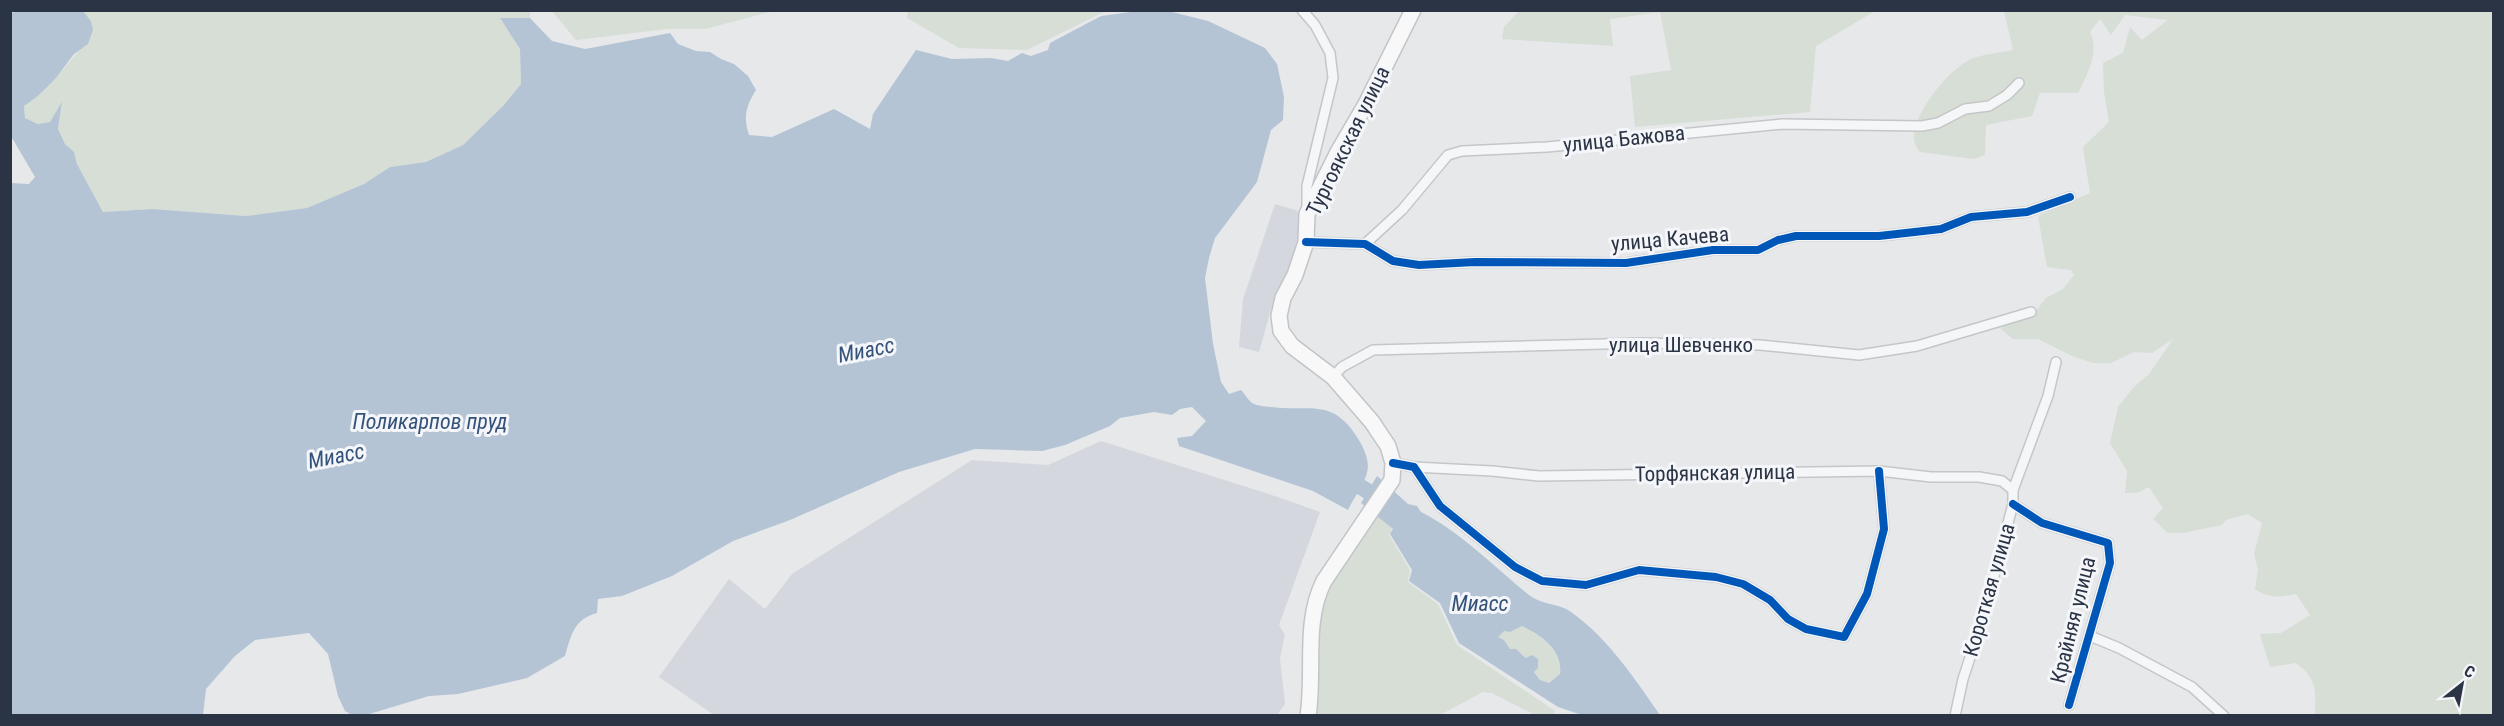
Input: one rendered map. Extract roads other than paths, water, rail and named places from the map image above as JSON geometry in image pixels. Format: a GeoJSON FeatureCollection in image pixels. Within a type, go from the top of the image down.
{"type":"FeatureCollection","features":[{"type":"Feature","properties":{"kind":"main road","name":"Тургоякская улица"},"geometry":{"type":"LineString","coordinates":[[1308,716],[1311,699],[1313,612],[1316,597],[1392,480],[1393,463],[1388,447],[1372,422],[1333,377],[1292,346],[1281,331],[1279,316],[1283,298],[1295,274],[1306,242],[1307,214],[1413,10]]}},
{"type":"Feature","properties":{"kind":"street"},"geometry":{"type":"LineString","coordinates":[[1302,10],[1315,25],[1330,53],[1333,78],[1307,186],[1307,214]]}},
{"type":"Feature","properties":{"kind":"street","name":"улица Бажова"},"geometry":{"type":"LineString","coordinates":[[1365,244],[1402,210],[1448,155],[1462,151],[1546,147],[1782,124],[1922,126],[1938,123],[1965,109],[1989,106],[2007,95],[2019,83]]}},
{"type":"Feature","properties":{"kind":"street","name":"улица Качева"},"geometry":{"type":"LineString","coordinates":[[1306,242],[1365,244],[1393,261],[1419,265],[1475,262],[1626,263],[1713,250],[1758,250],[1778,240],[1796,236],[1879,236],[1941,229],[1971,217],[2027,212],[2070,197]]}},
{"type":"Feature","properties":{"kind":"street","name":"улица Шевченко"},"geometry":{"type":"LineString","coordinates":[[1333,377],[1341,367],[1373,350],[1643,343],[1760,345],[1859,355],[1917,346],[2031,312]]}},
{"type":"Feature","properties":{"kind":"street","name":"Короткая улица"},"geometry":{"type":"LineString","coordinates":[[1955,716],[2013,504],[2013,490],[2048,396],[2056,362]]}},
{"type":"Feature","properties":{"kind":"street","name":"Торфянская улица"},"geometry":{"type":"LineString","coordinates":[[1393,463],[1414,467],[1539,476],[1879,471],[1931,477],[1979,477],[2002,481],[2013,490]]}},
{"type":"Feature","properties":{"kind":"street"},"geometry":{"type":"LineString","coordinates":[[1414,467],[1440,506],[1515,567],[1542,581],[1586,585],[1639,570],[1716,577],[1743,584],[1770,600],[1788,619],[1806,629],[1844,636],[1867,594],[1884,529],[1879,471]]}},
{"type":"Feature","properties":{"kind":"street","name":"Крайняя улица"},"geometry":{"type":"LineString","coordinates":[[2013,504],[2042,523],[2108,543],[2109,563],[2069,705]]}},
{"type":"Feature","properties":{"kind":"street"},"geometry":{"type":"LineString","coordinates":[[2090,636],[2119,648],[2192,687],[2224,716]]}},
{"type":"Feature","properties":{"kind":"water","name":"Поликарпов пруд"},"geometry":{"type":"Polygon","coordinates":[[[83,11],[91,21],[93,30],[88,44],[74,54],[56,78],[24,106],[25,118],[38,124],[50,122],[62,102],[58,129],[65,144],[74,152],[77,164],[103,212],[152,209],[246,216],[307,208],[364,184],[390,167],[426,162],[463,145],[503,106],[521,84],[520,49],[500,18],[530,18],[552,41],[585,49],[670,33],[678,44],[696,51],[710,52],[734,64],[748,76],[756,90],[746,112],[749,135],[772,137],[834,109],[870,129],[873,114],[916,50],[952,59],[991,58],[1008,61],[1022,53],[1031,56],[1048,50],[1050,43],[1101,16],[1138,11],[1168,11],[1208,21],[1265,48],[1277,64],[1284,97],[1283,120],[1271,130],[1257,182],[1215,238],[1209,258],[1205,278],[1213,344],[1221,382],[1229,394],[1241,390],[1250,402],[1256,405],[1318,409],[1337,415],[1355,434],[1362,446],[1368,465],[1367,473],[1348,510],[1313,491],[1179,446],[1177,438],[1192,436],[1206,421],[1192,407],[1180,409],[1172,415],[1154,412],[1120,418],[1110,426],[1065,445],[1042,451],[975,449],[899,472],[790,520],[733,541],[672,576],[622,596],[598,599],[597,613],[583,619],[578,624],[565,656],[527,678],[458,694],[429,696],[366,715],[352,715],[345,711],[338,696],[328,654],[309,633],[255,640],[235,656],[206,689],[203,715],[11,715],[10,183],[29,184],[35,177],[11,136],[11,13],[83,11]]]}},
{"type":"Feature","properties":{"kind":"water","name":"Миасс"},"geometry":{"type":"Polygon","coordinates":[[[1377,476],[1408,504],[1417,506],[1421,512],[1450,529],[1529,595],[1539,601],[1571,612],[1609,647],[1660,715],[1582,715],[1558,707],[1459,643],[1440,603],[1409,581],[1412,570],[1390,534],[1393,529],[1361,503],[1377,476]],[[1522,626],[1510,632],[1504,631],[1498,637],[1504,640],[1510,649],[1516,649],[1526,658],[1532,655],[1538,659],[1538,668],[1534,672],[1540,680],[1549,683],[1560,674],[1558,658],[1549,644],[1522,626]]]}},
{"type":"Feature","properties":{"kind":"waterway","name":"Миасс"},"geometry":{"type":"LineString","coordinates":[[1343,476],[1387,503]]}}]}
